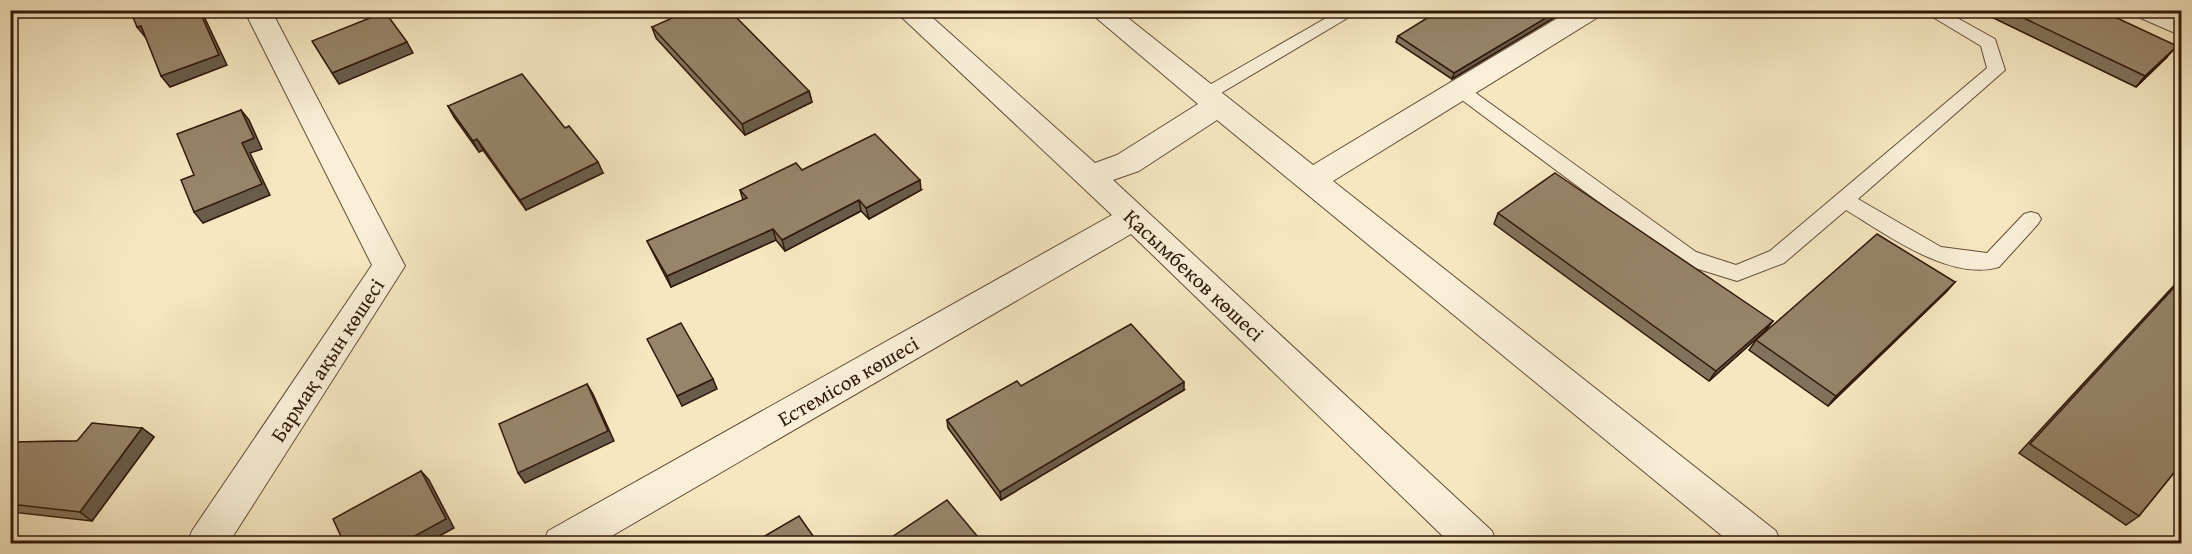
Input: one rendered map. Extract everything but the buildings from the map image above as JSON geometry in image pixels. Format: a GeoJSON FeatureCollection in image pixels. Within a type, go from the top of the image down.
{"type":"FeatureCollection","features":[{"type":"Feature","properties":{"kind":"street","name":"Бармақ ақын көшесі"},"geometry":{"type":"LineString","coordinates":[[206,543],[389,266],[257,10]]}},
{"type":"Feature","properties":{"kind":"street","name":"Қасымбеков көшесі"},"geometry":{"type":"LineString","coordinates":[[907,10],[1090,176],[1478,543]]}},
{"type":"Feature","properties":{"kind":"street"},"geometry":{"type":"LineString","coordinates":[[1100,10],[1762,543]]}},
{"type":"Feature","properties":{"kind":"street"},"geometry":{"type":"LineString","coordinates":[[1311,180],[1591,10]]}},
{"type":"Feature","properties":{"kind":"street"},"geometry":{"type":"LineString","coordinates":[[2145,10],[2181,27]]}},
{"type":"Feature","properties":{"kind":"street"},"geometry":{"type":"LineString","coordinates":[[1090,176],[1128,163],[1211,100]]}},
{"type":"Feature","properties":{"kind":"street","name":"Естемісов көшесі"},"geometry":{"type":"LineString","coordinates":[[562,543],[1133,218]]}},
{"type":"Feature","properties":{"kind":"lane"},"geometry":{"type":"LineString","coordinates":[[1211,100],[1353,10]]}},
{"type":"Feature","properties":{"kind":"lane"},"geometry":{"type":"LineString","coordinates":[[1460,90],[1689,258],[1737,273],[1778,257],[1996,70],[1989,43],[1929,10]]}},
{"type":"Feature","properties":{"kind":"lane"},"geometry":{"type":"LineString","coordinates":[[1845,200],[1936,254],[1960,259],[1992,261],[2031,219]]}}]}
